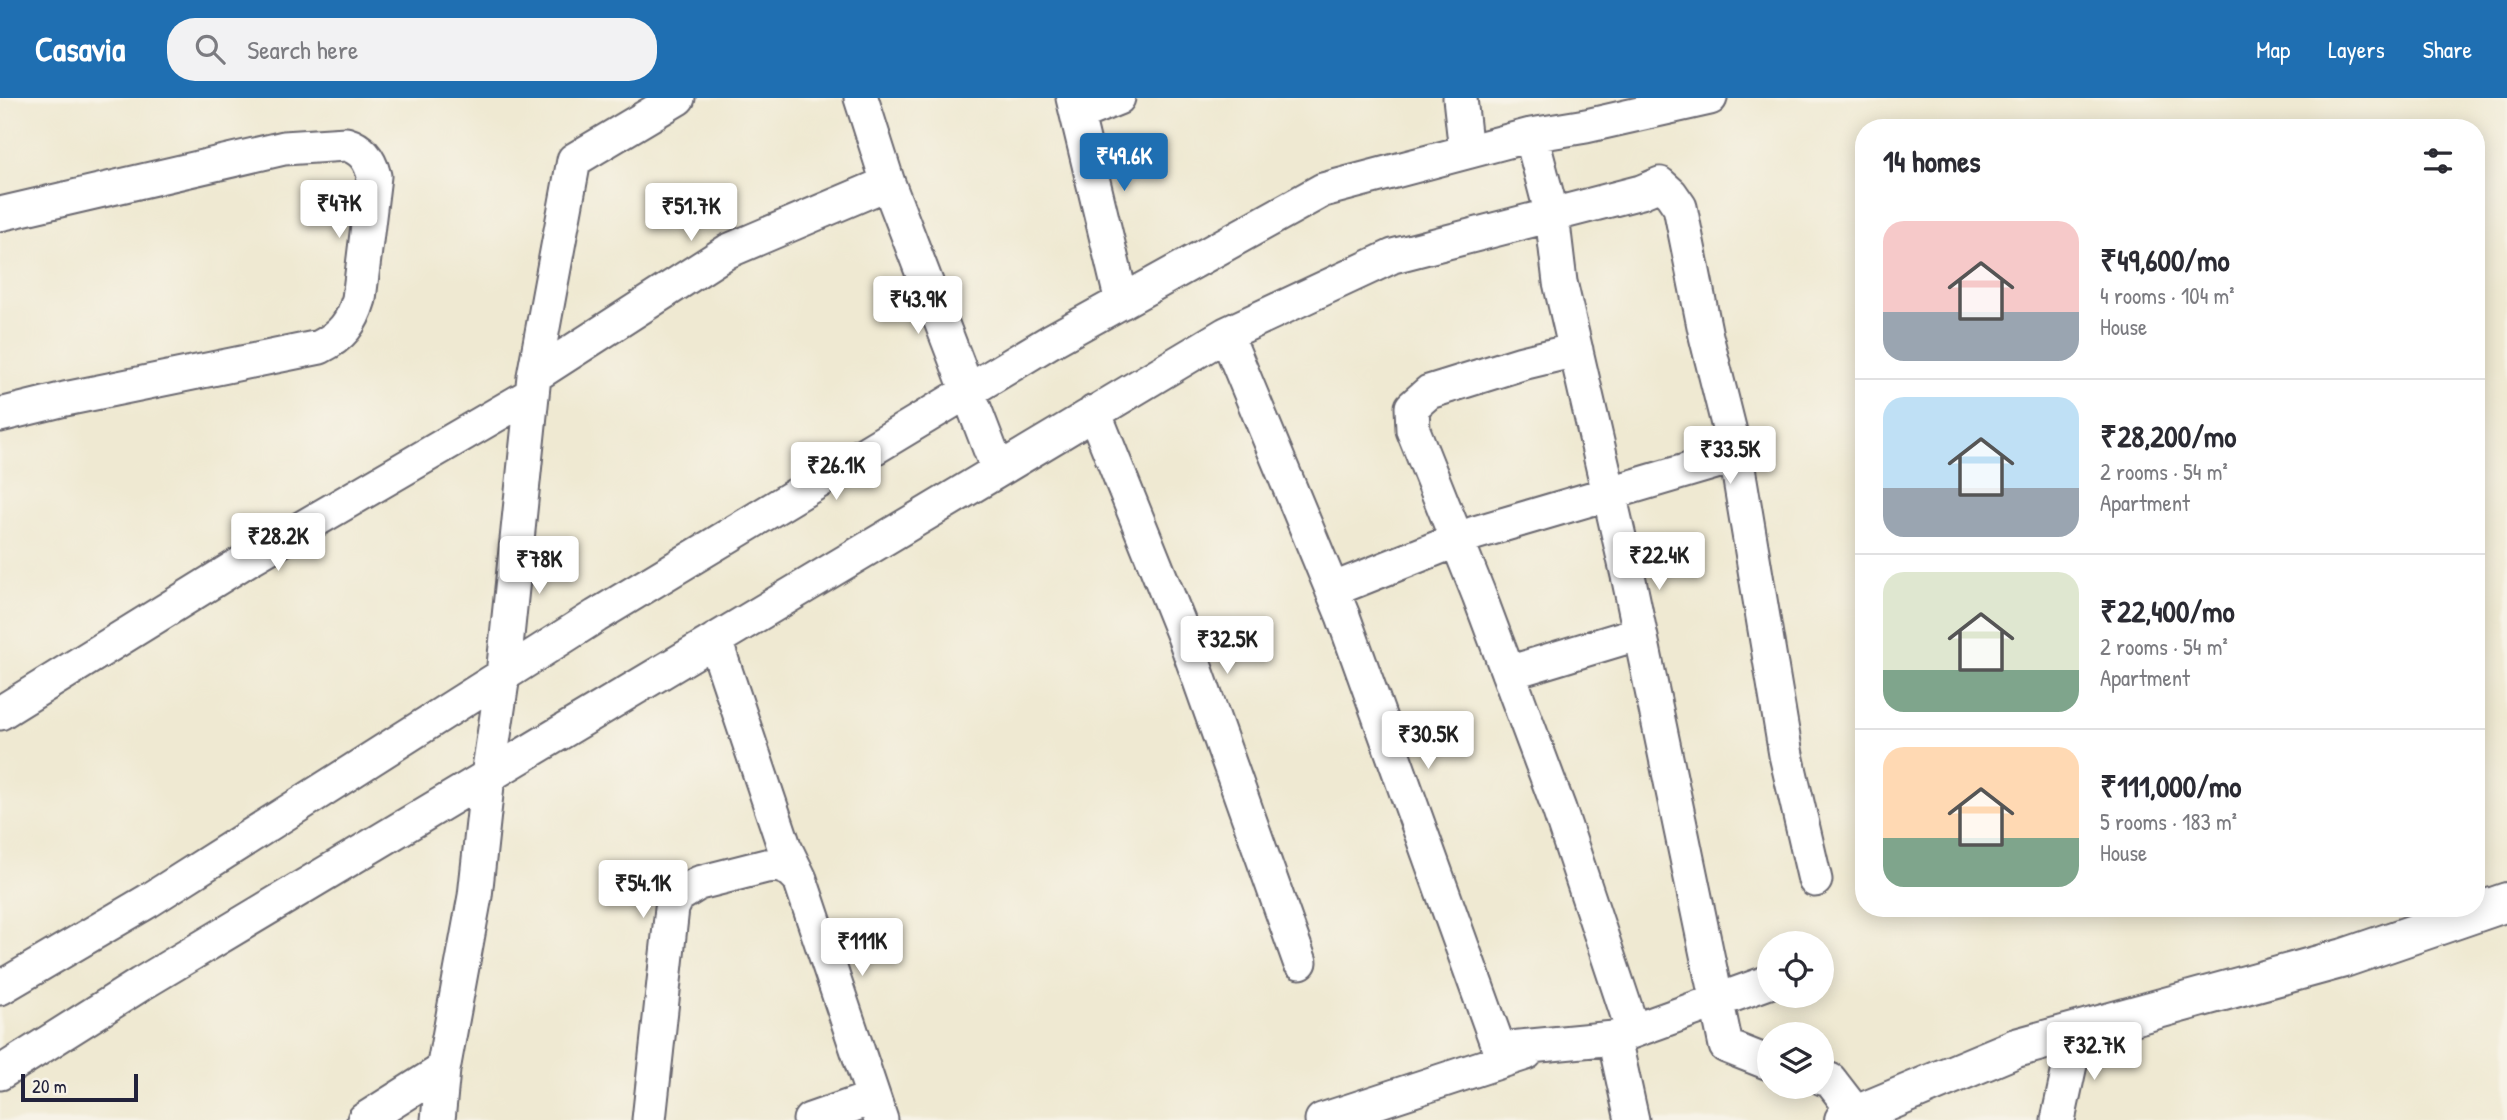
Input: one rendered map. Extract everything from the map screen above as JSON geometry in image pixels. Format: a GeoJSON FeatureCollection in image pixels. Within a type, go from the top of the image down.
{"type":"FeatureCollection","features":[{"type":"Feature","properties":{"kind":"street"},"geometry":{"type":"LineString","coordinates":[[438,1120],[443,1070],[475,896],[488,776],[503,675],[533,385],[574,160],[678,98]]}},
{"type":"Feature","properties":{"kind":"street"},"geometry":{"type":"LineString","coordinates":[[861,98],[888,183],[998,470]]}},
{"type":"Feature","properties":{"kind":"street"},"geometry":{"type":"LineString","coordinates":[[1118,98],[1076,106],[1122,302]]}},
{"type":"Feature","properties":{"kind":"street"},"geometry":{"type":"LineString","coordinates":[[1460,98],[1466,152]]}},
{"type":"Feature","properties":{"kind":"street"},"geometry":{"type":"LineString","coordinates":[[0,988],[160,893],[596,616],[968,391],[1051,341],[1323,190],[1531,135],[1586,126],[1710,98]]}},
{"type":"Feature","properties":{"kind":"street"},"geometry":{"type":"LineString","coordinates":[[1531,135],[1552,215],[1560,282],[1640,633],[1726,1046],[1757,1058]]}},
{"type":"Feature","properties":{"kind":"street"},"geometry":{"type":"LineString","coordinates":[[0,214],[284,148],[346,144],[364,154],[374,176],[359,299],[353,317],[333,341],[320,348],[65,399],[0,415]]}},
{"type":"Feature","properties":{"kind":"street"},"geometry":{"type":"LineString","coordinates":[[0,713],[533,385],[728,251],[888,183]]}},
{"type":"Feature","properties":{"kind":"street"},"geometry":{"type":"LineString","coordinates":[[0,1073],[141,984],[1226,334],[1393,256],[1660,184],[1680,207],[1706,336],[1736,456],[1786,755],[1815,880]]}},
{"type":"Feature","properties":{"kind":"street"},"geometry":{"type":"LineString","coordinates":[[1226,334],[1332,590],[1499,1049],[1624,1035],[1757,986]]}},
{"type":"Feature","properties":{"kind":"street"},"geometry":{"type":"LineString","coordinates":[[1576,350],[1522,363],[1429,392],[1412,407],[1413,429],[1559,809],[1624,1035],[1632,1120]]}},
{"type":"Feature","properties":{"kind":"street"},"geometry":{"type":"LineString","coordinates":[[1094,412],[1184,636],[1300,962]]}},
{"type":"Feature","properties":{"kind":"street"},"geometry":{"type":"LineString","coordinates":[[1332,590],[1475,533],[1736,456]]}},
{"type":"Feature","properties":{"kind":"street"},"geometry":{"type":"LineString","coordinates":[[1508,673],[1640,633]]}},
{"type":"Feature","properties":{"kind":"street"},"geometry":{"type":"LineString","coordinates":[[715,640],[784,846],[800,878],[877,1109],[810,1120]]}},
{"type":"Feature","properties":{"kind":"street"},"geometry":{"type":"LineString","coordinates":[[649,1120],[672,908],[678,896],[699,883],[766,866],[778,865],[791,870],[800,878]]}},
{"type":"Feature","properties":{"kind":"street"},"geometry":{"type":"LineString","coordinates":[[2485,910],[2507,902]]}},
{"type":"Feature","properties":{"kind":"street"},"geometry":{"type":"LineString","coordinates":[[1834,1087],[1850,1117],[2016,1048],[2344,958],[2463,917]]}},
{"type":"Feature","properties":{"kind":"street"},"geometry":{"type":"LineString","coordinates":[[2057,1120],[2077,1032]]}},
{"type":"Feature","properties":{"kind":"street"},"geometry":{"type":"LineString","coordinates":[[1322,1120],[1554,1044]]}},
{"type":"Feature","properties":{"kind":"street"},"geometry":{"type":"LineString","coordinates":[[364,1120],[443,1070]]}}]}
